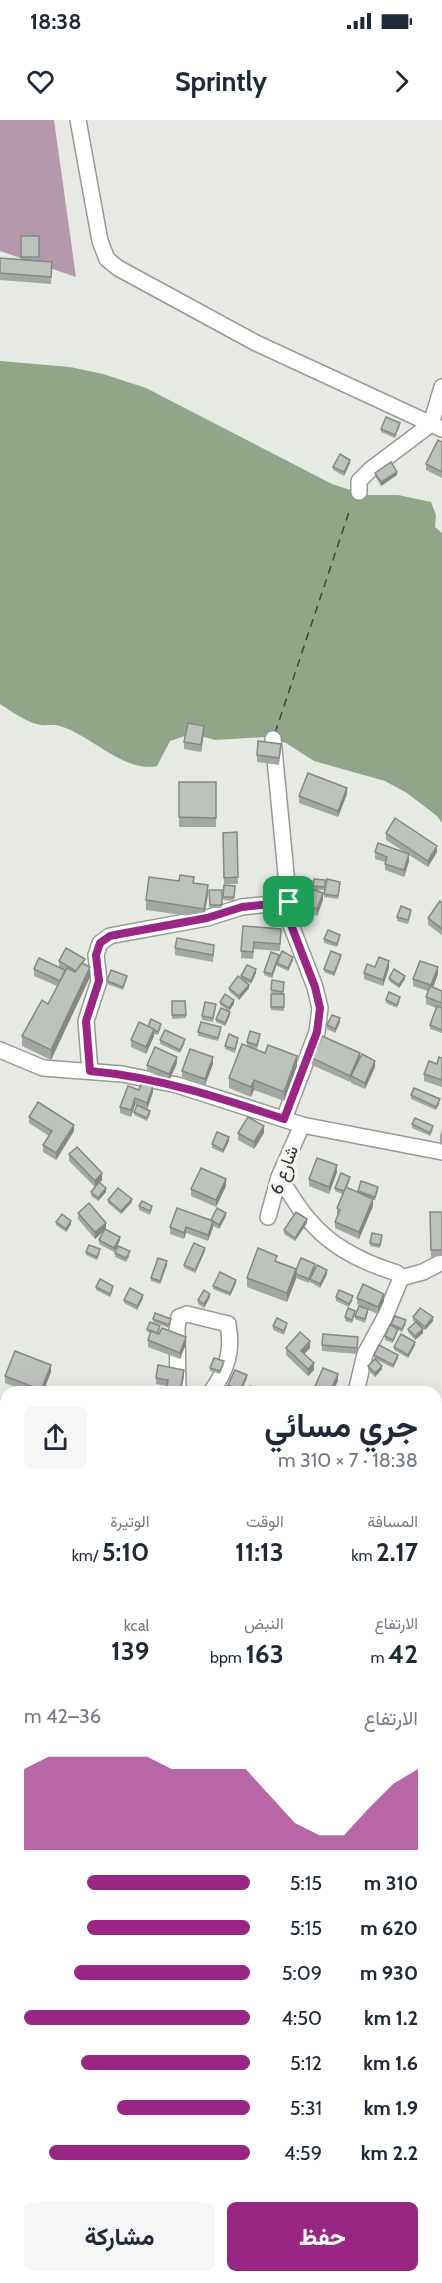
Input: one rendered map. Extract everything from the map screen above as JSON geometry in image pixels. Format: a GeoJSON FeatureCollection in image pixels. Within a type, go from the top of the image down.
{"type":"FeatureCollection","features":[{"type":"Feature","properties":{"kind":"street"},"geometry":{"type":"LineString","coordinates":[[78,120],[100,241],[108,259],[118,268],[256,343],[437,426]]}},
{"type":"Feature","properties":{"kind":"street"},"geometry":{"type":"LineString","coordinates":[[358,492],[359,481],[370,470],[437,426],[442,387]]}},
{"type":"Feature","properties":{"kind":"street"},"geometry":{"type":"LineString","coordinates":[[273,739],[291,925],[315,987],[320,1008],[317,1032],[284,1119]]}},
{"type":"Feature","properties":{"kind":"street"},"geometry":{"type":"LineString","coordinates":[[90,1071],[86,1021],[99,981],[96,955],[100,943],[110,936],[207,918],[242,907],[289,902]]}},
{"type":"Feature","properties":{"kind":"street"},"geometry":{"type":"LineString","coordinates":[[0,1050],[43,1068],[122,1074],[177,1085],[302,1125],[442,1152]]}},
{"type":"Feature","properties":{"kind":"street","name":"شارع 6"},"geometry":{"type":"LineString","coordinates":[[268,1217],[279,1177],[302,1125]]}},
{"type":"Feature","properties":{"kind":"street"},"geometry":{"type":"LineString","coordinates":[[279,1177],[309,1220],[332,1242],[354,1257],[397,1273],[401,1278]]}},
{"type":"Feature","properties":{"kind":"street"},"geometry":{"type":"LineString","coordinates":[[401,1278],[423,1272],[442,1262]]}},
{"type":"Feature","properties":{"kind":"street"},"geometry":{"type":"LineString","coordinates":[[357,1386],[365,1354],[384,1319],[401,1278]]}},
{"type":"Feature","properties":{"kind":"street"},"geometry":{"type":"LineString","coordinates":[[178,1386],[177,1327],[179,1317],[187,1314],[228,1324],[231,1339],[230,1354],[226,1368],[214,1386]]}},
{"type":"Feature","properties":{"kind":"shaded area"},"geometry":{"type":"Polygon","coordinates":[[[0,120],[54,120],[76,277],[0,251],[0,120]]]}},
{"type":"Feature","properties":{"kind":"shaded area"},"geometry":{"type":"Polygon","coordinates":[[[0,361],[70,367],[103,374],[146,388],[332,484],[366,495],[398,495],[431,502],[436,515],[435,527],[442,533],[442,823],[437,816],[407,793],[385,781],[314,761],[286,743],[266,737],[215,740],[201,736],[185,736],[170,741],[157,766],[145,767],[120,759],[84,737],[60,726],[31,722],[0,704],[0,361]]]}},
{"type":"Feature","properties":{"kind":"building"},"geometry":{"type":"Polygon","coordinates":[[[21,236],[39,236],[39,257],[21,257],[21,236]]]}},
{"type":"Feature","properties":{"kind":"building"},"geometry":{"type":"Polygon","coordinates":[[[0,258],[52,262],[51,277],[0,273],[0,258]]]}},
{"type":"Feature","properties":{"kind":"building"},"geometry":{"type":"Polygon","coordinates":[[[386,417],[400,423],[395,435],[381,429],[386,417]]]}},
{"type":"Feature","properties":{"kind":"building"},"geometry":{"type":"Polygon","coordinates":[[[438,440],[442,442],[442,472],[426,464],[438,440]]]}},
{"type":"Feature","properties":{"kind":"building"},"geometry":{"type":"Polygon","coordinates":[[[340,454],[350,460],[344,472],[333,467],[340,454]]]}},
{"type":"Feature","properties":{"kind":"building"},"geometry":{"type":"Polygon","coordinates":[[[391,462],[397,472],[381,482],[375,473],[391,462]]]}},
{"type":"Feature","properties":{"kind":"building"},"geometry":{"type":"Polygon","coordinates":[[[188,723],[204,726],[201,745],[184,742],[188,723]]]}},
{"type":"Feature","properties":{"kind":"building"},"geometry":{"type":"Polygon","coordinates":[[[258,741],[281,744],[279,758],[257,755],[258,741]]]}},
{"type":"Feature","properties":{"kind":"building"},"geometry":{"type":"Polygon","coordinates":[[[308,773],[347,788],[338,811],[299,796],[308,773]]]}},
{"type":"Feature","properties":{"kind":"building"},"geometry":{"type":"Polygon","coordinates":[[[179,782],[216,782],[216,818],[179,817],[179,782]]]}},
{"type":"Feature","properties":{"kind":"building"},"geometry":{"type":"Polygon","coordinates":[[[395,818],[437,846],[428,861],[386,833],[395,818]]]}},
{"type":"Feature","properties":{"kind":"building"},"geometry":{"type":"Polygon","coordinates":[[[237,832],[238,877],[224,878],[223,833],[237,832]]]}},
{"type":"Feature","properties":{"kind":"building"},"geometry":{"type":"Polygon","coordinates":[[[378,843],[409,854],[404,870],[385,864],[387,857],[375,852],[378,843]]]}},
{"type":"Feature","properties":{"kind":"building"},"geometry":{"type":"Polygon","coordinates":[[[180,875],[194,877],[193,883],[208,885],[204,909],[146,900],[149,877],[179,881],[180,875]]]}},
{"type":"Feature","properties":{"kind":"building"},"geometry":{"type":"Polygon","coordinates":[[[301,877],[312,881],[309,888],[323,893],[317,909],[301,903],[306,889],[297,887],[301,877]]]}},
{"type":"Feature","properties":{"kind":"building"},"geometry":{"type":"Polygon","coordinates":[[[314,879],[325,880],[325,887],[313,886],[314,879]]]}},
{"type":"Feature","properties":{"kind":"building"},"geometry":{"type":"Polygon","coordinates":[[[327,879],[340,882],[338,896],[324,894],[327,879]]]}},
{"type":"Feature","properties":{"kind":"building"},"geometry":{"type":"Polygon","coordinates":[[[224,885],[235,886],[234,897],[223,897],[224,885]]]}},
{"type":"Feature","properties":{"kind":"building"},"geometry":{"type":"Polygon","coordinates":[[[209,890],[222,890],[222,905],[210,905],[209,890]]]}},
{"type":"Feature","properties":{"kind":"building"},"geometry":{"type":"Polygon","coordinates":[[[440,901],[442,903],[442,929],[428,918],[440,901]]]}},
{"type":"Feature","properties":{"kind":"building"},"geometry":{"type":"Polygon","coordinates":[[[401,906],[411,910],[408,920],[397,917],[401,906]]]}},
{"type":"Feature","properties":{"kind":"building"},"geometry":{"type":"Polygon","coordinates":[[[243,926],[281,929],[280,944],[254,942],[253,952],[241,951],[243,926]]]}},
{"type":"Feature","properties":{"kind":"building"},"geometry":{"type":"Polygon","coordinates":[[[328,930],[340,935],[337,944],[324,939],[328,930]]]}},
{"type":"Feature","properties":{"kind":"building"},"geometry":{"type":"Polygon","coordinates":[[[177,938],[214,945],[213,955],[175,948],[177,938]]]}},
{"type":"Feature","properties":{"kind":"building"},"geometry":{"type":"Polygon","coordinates":[[[66,948],[85,959],[76,971],[59,961],[66,948]]]}},
{"type":"Feature","properties":{"kind":"building"},"geometry":{"type":"Polygon","coordinates":[[[282,951],[293,957],[288,968],[277,963],[282,951]]]}},
{"type":"Feature","properties":{"kind":"building"},"geometry":{"type":"Polygon","coordinates":[[[331,951],[341,955],[334,973],[324,969],[331,951]]]}},
{"type":"Feature","properties":{"kind":"building"},"geometry":{"type":"Polygon","coordinates":[[[271,952],[279,955],[272,974],[264,972],[271,952]]]}},
{"type":"Feature","properties":{"kind":"building"},"geometry":{"type":"Polygon","coordinates":[[[379,957],[389,961],[383,980],[364,973],[367,964],[375,967],[379,957]]]}},
{"type":"Feature","properties":{"kind":"building"},"geometry":{"type":"Polygon","coordinates":[[[39,958],[65,970],[60,981],[34,969],[39,958]]]}},
{"type":"Feature","properties":{"kind":"building"},"geometry":{"type":"Polygon","coordinates":[[[420,961],[438,967],[431,985],[413,979],[420,961]]]}},
{"type":"Feature","properties":{"kind":"building"},"geometry":{"type":"Polygon","coordinates":[[[82,963],[90,967],[51,1050],[22,1036],[42,1000],[48,1004],[67,968],[75,972],[82,963]]]}},
{"type":"Feature","properties":{"kind":"building"},"geometry":{"type":"Polygon","coordinates":[[[247,965],[256,969],[251,981],[241,976],[247,965]]]}},
{"type":"Feature","properties":{"kind":"building"},"geometry":{"type":"Polygon","coordinates":[[[394,969],[405,976],[399,985],[389,978],[394,969]]]}},
{"type":"Feature","properties":{"kind":"building"},"geometry":{"type":"Polygon","coordinates":[[[111,970],[127,976],[123,987],[107,981],[111,970]]]}},
{"type":"Feature","properties":{"kind":"building"},"geometry":{"type":"Polygon","coordinates":[[[238,976],[249,985],[239,996],[229,988],[238,976]]]}},
{"type":"Feature","properties":{"kind":"building"},"geometry":{"type":"Polygon","coordinates":[[[272,980],[284,982],[283,992],[271,990],[272,980]]]}},
{"type":"Feature","properties":{"kind":"building"},"geometry":{"type":"Polygon","coordinates":[[[430,986],[442,991],[442,1003],[426,997],[430,986]]]}},
{"type":"Feature","properties":{"kind":"building"},"geometry":{"type":"Polygon","coordinates":[[[389,992],[400,997],[397,1005],[386,1000],[389,992]]]}},
{"type":"Feature","properties":{"kind":"building"},"geometry":{"type":"Polygon","coordinates":[[[225,994],[234,1000],[229,1008],[220,1002],[225,994]]]}},
{"type":"Feature","properties":{"kind":"building"},"geometry":{"type":"Polygon","coordinates":[[[271,994],[284,994],[284,1007],[271,1007],[271,994]]]}},
{"type":"Feature","properties":{"kind":"building"},"geometry":{"type":"Polygon","coordinates":[[[172,1001],[185,1001],[186,1015],[172,1015],[172,1001]]]}},
{"type":"Feature","properties":{"kind":"building"},"geometry":{"type":"Polygon","coordinates":[[[205,1002],[216,1004],[213,1018],[202,1016],[205,1002]]]}},
{"type":"Feature","properties":{"kind":"building"},"geometry":{"type":"Polygon","coordinates":[[[437,1006],[442,1008],[442,1030],[430,1025],[437,1006]]]}},
{"type":"Feature","properties":{"kind":"building"},"geometry":{"type":"Polygon","coordinates":[[[221,1008],[230,1012],[225,1023],[216,1019],[221,1008]]]}},
{"type":"Feature","properties":{"kind":"building"},"geometry":{"type":"Polygon","coordinates":[[[332,1015],[340,1018],[335,1029],[327,1025],[332,1015]]]}},
{"type":"Feature","properties":{"kind":"building"},"geometry":{"type":"Polygon","coordinates":[[[151,1019],[161,1024],[158,1032],[148,1027],[151,1019]]]}},
{"type":"Feature","properties":{"kind":"building"},"geometry":{"type":"Polygon","coordinates":[[[139,1022],[154,1029],[146,1047],[131,1040],[139,1022]]]}},
{"type":"Feature","properties":{"kind":"building"},"geometry":{"type":"Polygon","coordinates":[[[201,1022],[221,1027],[218,1038],[198,1032],[201,1022]]]}},
{"type":"Feature","properties":{"kind":"building"},"geometry":{"type":"Polygon","coordinates":[[[165,1030],[185,1039],[180,1050],[160,1040],[165,1030]]]}},
{"type":"Feature","properties":{"kind":"building"},"geometry":{"type":"Polygon","coordinates":[[[250,1031],[260,1034],[257,1045],[247,1042],[250,1031]]]}},
{"type":"Feature","properties":{"kind":"building"},"geometry":{"type":"Polygon","coordinates":[[[229,1034],[238,1038],[235,1049],[225,1046],[229,1034]]]}},
{"type":"Feature","properties":{"kind":"building"},"geometry":{"type":"Polygon","coordinates":[[[322,1036],[360,1053],[350,1076],[312,1058],[322,1036]]]}},
{"type":"Feature","properties":{"kind":"building"},"geometry":{"type":"Polygon","coordinates":[[[242,1044],[265,1053],[268,1045],[297,1056],[284,1092],[254,1080],[251,1087],[229,1078],[242,1044]]]}},
{"type":"Feature","properties":{"kind":"building"},"geometry":{"type":"Polygon","coordinates":[[[155,1047],[177,1057],[169,1074],[147,1065],[155,1047]]]}},
{"type":"Feature","properties":{"kind":"building"},"geometry":{"type":"Polygon","coordinates":[[[190,1049],[213,1057],[205,1079],[182,1071],[190,1049]]]}},
{"type":"Feature","properties":{"kind":"building"},"geometry":{"type":"Polygon","coordinates":[[[362,1054],[375,1061],[365,1083],[351,1076],[362,1054]]]}},
{"type":"Feature","properties":{"kind":"building"},"geometry":{"type":"Polygon","coordinates":[[[439,1057],[442,1058],[442,1080],[424,1074],[429,1061],[437,1064],[439,1057]]]}},
{"type":"Feature","properties":{"kind":"building"},"geometry":{"type":"Polygon","coordinates":[[[142,1082],[153,1086],[147,1103],[135,1098],[131,1110],[120,1107],[128,1086],[139,1090],[142,1082]]]}},
{"type":"Feature","properties":{"kind":"building"},"geometry":{"type":"Polygon","coordinates":[[[414,1088],[440,1099],[436,1107],[411,1095],[414,1088]]]}},
{"type":"Feature","properties":{"kind":"building"},"geometry":{"type":"Polygon","coordinates":[[[38,1102],[74,1125],[56,1153],[43,1145],[52,1131],[29,1117],[38,1102]]]}},
{"type":"Feature","properties":{"kind":"building"},"geometry":{"type":"Polygon","coordinates":[[[137,1105],[150,1111],[147,1118],[134,1112],[137,1105]]]}},
{"type":"Feature","properties":{"kind":"building"},"geometry":{"type":"Polygon","coordinates":[[[248,1117],[264,1126],[254,1142],[238,1133],[248,1117]]]}},
{"type":"Feature","properties":{"kind":"building"},"geometry":{"type":"Polygon","coordinates":[[[415,1118],[433,1126],[430,1133],[412,1124],[415,1118]]]}},
{"type":"Feature","properties":{"kind":"building"},"geometry":{"type":"Polygon","coordinates":[[[217,1132],[229,1137],[223,1150],[212,1144],[217,1132]]]}},
{"type":"Feature","properties":{"kind":"building"},"geometry":{"type":"Polygon","coordinates":[[[77,1147],[102,1173],[95,1181],[69,1154],[77,1147]]]}},
{"type":"Feature","properties":{"kind":"building"},"geometry":{"type":"Polygon","coordinates":[[[317,1158],[337,1165],[329,1187],[309,1179],[317,1158]]]}},
{"type":"Feature","properties":{"kind":"building"},"geometry":{"type":"Polygon","coordinates":[[[201,1168],[226,1179],[216,1200],[191,1189],[201,1168]]]}},
{"type":"Feature","properties":{"kind":"building"},"geometry":{"type":"Polygon","coordinates":[[[341,1173],[350,1177],[344,1191],[335,1188],[341,1173]]]}},
{"type":"Feature","properties":{"kind":"building"},"geometry":{"type":"Polygon","coordinates":[[[361,1181],[378,1187],[375,1197],[358,1191],[361,1181]]]}},
{"type":"Feature","properties":{"kind":"building"},"geometry":{"type":"Polygon","coordinates":[[[99,1182],[106,1188],[98,1198],[91,1192],[99,1182]]]}},
{"type":"Feature","properties":{"kind":"building"},"geometry":{"type":"Polygon","coordinates":[[[346,1187],[373,1199],[359,1232],[335,1222],[340,1210],[337,1208],[346,1187]]]}},
{"type":"Feature","properties":{"kind":"building"},"geometry":{"type":"Polygon","coordinates":[[[118,1188],[132,1199],[121,1211],[108,1200],[118,1188]]]}},
{"type":"Feature","properties":{"kind":"building"},"geometry":{"type":"Polygon","coordinates":[[[142,1201],[152,1206],[150,1211],[139,1206],[142,1201]]]}},
{"type":"Feature","properties":{"kind":"building"},"geometry":{"type":"Polygon","coordinates":[[[89,1203],[106,1223],[95,1232],[78,1213],[89,1203]]]}},
{"type":"Feature","properties":{"kind":"building"},"geometry":{"type":"Polygon","coordinates":[[[177,1208],[213,1221],[208,1235],[186,1227],[184,1233],[170,1227],[177,1208]]]}},
{"type":"Feature","properties":{"kind":"building"},"geometry":{"type":"Polygon","coordinates":[[[217,1208],[226,1213],[219,1225],[211,1220],[217,1208]]]}},
{"type":"Feature","properties":{"kind":"building"},"geometry":{"type":"Polygon","coordinates":[[[296,1212],[307,1219],[295,1238],[284,1230],[296,1212]]]}},
{"type":"Feature","properties":{"kind":"building"},"geometry":{"type":"Polygon","coordinates":[[[430,1212],[442,1212],[442,1250],[431,1250],[430,1212]]]}},
{"type":"Feature","properties":{"kind":"building"},"geometry":{"type":"Polygon","coordinates":[[[62,1214],[71,1221],[66,1229],[56,1222],[62,1214]]]}},
{"type":"Feature","properties":{"kind":"building"},"geometry":{"type":"Polygon","coordinates":[[[105,1229],[120,1237],[114,1248],[99,1240],[105,1229]]]}},
{"type":"Feature","properties":{"kind":"building"},"geometry":{"type":"Polygon","coordinates":[[[372,1233],[382,1235],[380,1245],[370,1243],[372,1233]]]}},
{"type":"Feature","properties":{"kind":"building"},"geometry":{"type":"Polygon","coordinates":[[[194,1243],[205,1248],[195,1270],[184,1265],[194,1243]]]}},
{"type":"Feature","properties":{"kind":"building"},"geometry":{"type":"Polygon","coordinates":[[[89,1245],[100,1249],[97,1257],[86,1252],[89,1245]]]}},
{"type":"Feature","properties":{"kind":"building"},"geometry":{"type":"Polygon","coordinates":[[[118,1246],[130,1251],[126,1258],[115,1253],[118,1246]]]}},
{"type":"Feature","properties":{"kind":"building"},"geometry":{"type":"Polygon","coordinates":[[[258,1248],[277,1256],[275,1261],[296,1269],[287,1293],[247,1278],[258,1248]]]}},
{"type":"Feature","properties":{"kind":"building"},"geometry":{"type":"Polygon","coordinates":[[[158,1258],[167,1261],[160,1281],[151,1278],[158,1258]]]}},
{"type":"Feature","properties":{"kind":"building"},"geometry":{"type":"Polygon","coordinates":[[[301,1258],[315,1264],[309,1279],[296,1274],[301,1258]]]}},
{"type":"Feature","properties":{"kind":"building"},"geometry":{"type":"Polygon","coordinates":[[[317,1265],[327,1270],[320,1284],[310,1279],[317,1265]]]}},
{"type":"Feature","properties":{"kind":"building"},"geometry":{"type":"Polygon","coordinates":[[[220,1272],[236,1280],[230,1293],[213,1286],[220,1272]]]}},
{"type":"Feature","properties":{"kind":"building"},"geometry":{"type":"Polygon","coordinates":[[[100,1279],[113,1286],[110,1294],[96,1287],[100,1279]]]}},
{"type":"Feature","properties":{"kind":"building"},"geometry":{"type":"Polygon","coordinates":[[[363,1284],[384,1294],[378,1307],[357,1298],[363,1284]]]}},
{"type":"Feature","properties":{"kind":"building"},"geometry":{"type":"Polygon","coordinates":[[[130,1288],[143,1295],[137,1306],[124,1300],[130,1288]]]}},
{"type":"Feature","properties":{"kind":"building"},"geometry":{"type":"Polygon","coordinates":[[[204,1290],[210,1294],[204,1304],[198,1300],[204,1290]]]}},
{"type":"Feature","properties":{"kind":"building"},"geometry":{"type":"Polygon","coordinates":[[[339,1290],[353,1296],[349,1304],[336,1297],[339,1290]]]}},
{"type":"Feature","properties":{"kind":"building"},"geometry":{"type":"Polygon","coordinates":[[[359,1306],[368,1309],[365,1319],[355,1316],[359,1306]]]}},
{"type":"Feature","properties":{"kind":"building"},"geometry":{"type":"Polygon","coordinates":[[[348,1308],[355,1311],[352,1320],[345,1317],[348,1308]]]}},
{"type":"Feature","properties":{"kind":"building"},"geometry":{"type":"Polygon","coordinates":[[[420,1308],[433,1317],[425,1327],[413,1317],[420,1308]]]}},
{"type":"Feature","properties":{"kind":"building"},"geometry":{"type":"Polygon","coordinates":[[[155,1313],[171,1319],[169,1325],[153,1319],[155,1313]]]}},
{"type":"Feature","properties":{"kind":"building"},"geometry":{"type":"Polygon","coordinates":[[[395,1316],[406,1320],[402,1329],[391,1324],[395,1316]]]}},
{"type":"Feature","properties":{"kind":"building"},"geometry":{"type":"Polygon","coordinates":[[[277,1318],[287,1323],[284,1331],[273,1326],[277,1318]]]}},
{"type":"Feature","properties":{"kind":"building"},"geometry":{"type":"Polygon","coordinates":[[[150,1322],[160,1326],[157,1333],[147,1329],[150,1322]]]}},
{"type":"Feature","properties":{"kind":"building"},"geometry":{"type":"Polygon","coordinates":[[[416,1322],[423,1329],[415,1336],[408,1329],[416,1322]]]}},
{"type":"Feature","properties":{"kind":"building"},"geometry":{"type":"Polygon","coordinates":[[[390,1325],[398,1329],[393,1340],[385,1336],[390,1325]]]}},
{"type":"Feature","properties":{"kind":"building"},"geometry":{"type":"Polygon","coordinates":[[[162,1328],[186,1337],[180,1353],[148,1340],[151,1331],[159,1334],[162,1328]]]}},
{"type":"Feature","properties":{"kind":"building"},"geometry":{"type":"Polygon","coordinates":[[[300,1332],[310,1341],[301,1351],[314,1363],[308,1369],[286,1348],[300,1332]]]}},
{"type":"Feature","properties":{"kind":"building"},"geometry":{"type":"Polygon","coordinates":[[[323,1334],[358,1337],[357,1348],[322,1345],[323,1334]]]}},
{"type":"Feature","properties":{"kind":"building"},"geometry":{"type":"Polygon","coordinates":[[[401,1334],[415,1342],[408,1355],[394,1347],[401,1334]]]}},
{"type":"Feature","properties":{"kind":"building"},"geometry":{"type":"Polygon","coordinates":[[[379,1345],[398,1355],[393,1365],[374,1355],[379,1345]]]}},
{"type":"Feature","properties":{"kind":"building"},"geometry":{"type":"Polygon","coordinates":[[[15,1351],[51,1365],[43,1386],[31,1386],[5,1376],[15,1351]]]}},
{"type":"Feature","properties":{"kind":"building"},"geometry":{"type":"Polygon","coordinates":[[[214,1358],[224,1361],[220,1371],[210,1368],[214,1358]]]}},
{"type":"Feature","properties":{"kind":"building"},"geometry":{"type":"Polygon","coordinates":[[[375,1359],[382,1366],[375,1373],[368,1366],[375,1359]]]}},
{"type":"Feature","properties":{"kind":"building"},"geometry":{"type":"Polygon","coordinates":[[[158,1365],[184,1370],[181,1386],[167,1386],[168,1380],[156,1378],[158,1365]]]}},
{"type":"Feature","properties":{"kind":"building"},"geometry":{"type":"Polygon","coordinates":[[[323,1368],[338,1374],[333,1386],[315,1386],[323,1368]]]}},
{"type":"Feature","properties":{"kind":"building"},"geometry":{"type":"Polygon","coordinates":[[[235,1370],[247,1375],[242,1386],[228,1385],[235,1370]]]}},
{"type":"Feature","properties":{"kind":"ferry route"},"geometry":{"type":"LineString","coordinates":[[275,733],[350,509]]}},
{"type":"Feature","properties":{"kind":"route"},"geometry":{"type":"LineString","coordinates":[[289,902],[291,925],[319,999],[320,1019],[284,1119],[177,1085],[122,1074],[90,1071],[86,1021],[99,981],[96,955],[100,943],[110,936],[207,918],[255,904],[289,902]]}}]}
